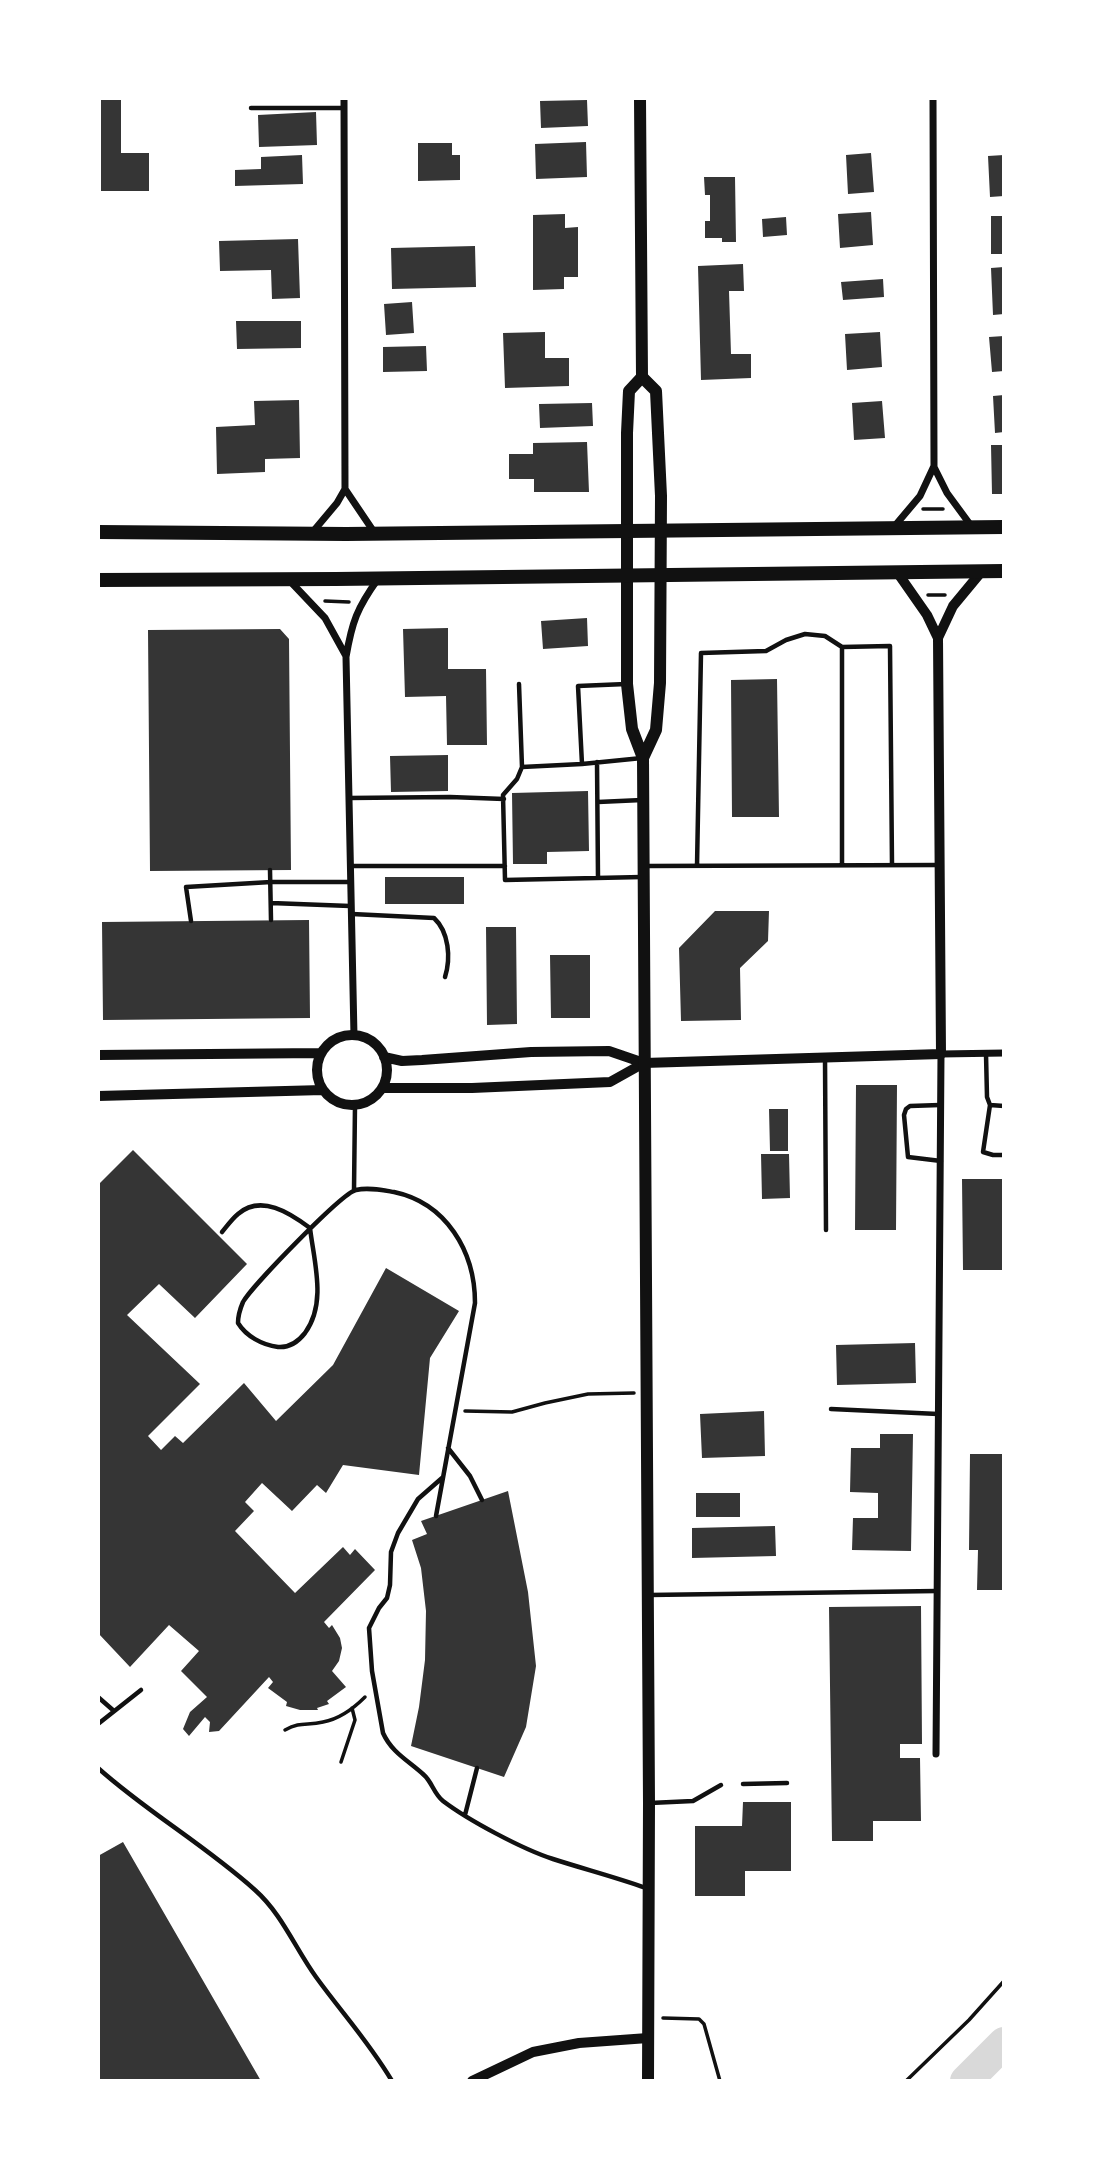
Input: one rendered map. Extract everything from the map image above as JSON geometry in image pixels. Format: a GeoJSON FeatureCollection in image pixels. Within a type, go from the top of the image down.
{"type":"FeatureCollection","features":[{"type":"Feature","properties":{"kind":"highway"},"geometry":{"type":"LineString","coordinates":[[98,532],[311,534],[1004,527]]}},
{"type":"Feature","properties":{"kind":"highway"},"geometry":{"type":"LineString","coordinates":[[98,580],[1004,571]]}},
{"type":"Feature","properties":{"kind":"main road"},"geometry":{"type":"LineString","coordinates":[[640,98],[642,377],[629,391],[627,684],[632,729],[643,758],[648,2081]]}},
{"type":"Feature","properties":{"kind":"main road"},"geometry":{"type":"LineString","coordinates":[[642,377],[656,391],[661,495],[658,706],[656,730],[643,758]]}},
{"type":"Feature","properties":{"kind":"street"},"geometry":{"type":"LineString","coordinates":[[311,534],[345,489],[344,98]]}},
{"type":"Feature","properties":{"kind":"street"},"geometry":{"type":"LineString","coordinates":[[893,528],[920,496],[934,467],[933,98]]}},
{"type":"Feature","properties":{"kind":"street"},"geometry":{"type":"LineString","coordinates":[[934,467],[947,493],[972,527]]}},
{"type":"Feature","properties":{"kind":"street"},"geometry":{"type":"LineString","coordinates":[[345,489],[375,533]]}},
{"type":"Feature","properties":{"kind":"street"},"geometry":{"type":"LineString","coordinates":[[936,1754],[941,1161],[939,638],[953,606],[982,571]]}},
{"type":"Feature","properties":{"kind":"street"},"geometry":{"type":"LineString","coordinates":[[897,572],[927,615],[939,638]]}},
{"type":"Feature","properties":{"kind":"street"},"geometry":{"type":"LineString","coordinates":[[288,579],[325,618],[346,657]]}},
{"type":"Feature","properties":{"kind":"street"},"geometry":{"type":"LineString","coordinates":[[354,1036],[346,657],[357,610],[379,579]]}},
{"type":"Feature","properties":{"kind":"street"},"geometry":{"type":"LineString","coordinates":[[354,1036],[370,1041],[384,1057],[386,1073],[382,1088],[372,1099],[355,1105],[335,1101],[323,1090],[317,1073],[321,1053],[335,1040],[354,1036]]}},
{"type":"Feature","properties":{"kind":"street"},"geometry":{"type":"LineString","coordinates":[[384,1057],[412,1060],[531,1052],[609,1051],[644,1063],[1004,1053]]}},
{"type":"Feature","properties":{"kind":"street"},"geometry":{"type":"LineString","coordinates":[[98,1055],[321,1053]]}},
{"type":"Feature","properties":{"kind":"street"},"geometry":{"type":"LineString","coordinates":[[382,1088],[472,1088],[610,1082],[644,1063]]}},
{"type":"Feature","properties":{"kind":"street"},"geometry":{"type":"LineString","coordinates":[[98,1096],[323,1090]]}},
{"type":"Feature","properties":{"kind":"street"},"geometry":{"type":"LineString","coordinates":[[472,2081],[533,2052],[579,2043],[648,2038]]}},
{"type":"Feature","properties":{"kind":"lane"},"geometry":{"type":"LineString","coordinates":[[251,108],[344,108]]}},
{"type":"Feature","properties":{"kind":"lane"},"geometry":{"type":"LineString","coordinates":[[697,866],[701,653],[766,651],[805,634],[825,636],[842,647],[890,646],[892,865]]}},
{"type":"Feature","properties":{"kind":"lane"},"geometry":{"type":"LineString","coordinates":[[842,647],[842,865]]}},
{"type":"Feature","properties":{"kind":"lane"},"geometry":{"type":"LineString","coordinates":[[519,684],[522,767],[517,779],[503,795],[505,880],[598,878],[697,866],[940,865]]}},
{"type":"Feature","properties":{"kind":"lane"},"geometry":{"type":"LineString","coordinates":[[582,764],[578,686],[627,684]]}},
{"type":"Feature","properties":{"kind":"lane"},"geometry":{"type":"LineString","coordinates":[[522,767],[643,758]]}},
{"type":"Feature","properties":{"kind":"lane"},"geometry":{"type":"LineString","coordinates":[[597,762],[598,878]]}},
{"type":"Feature","properties":{"kind":"lane"},"geometry":{"type":"LineString","coordinates":[[349,798],[503,799]]}},
{"type":"Feature","properties":{"kind":"lane"},"geometry":{"type":"LineString","coordinates":[[598,802],[643,800]]}},
{"type":"Feature","properties":{"kind":"lane"},"geometry":{"type":"LineString","coordinates":[[350,866],[505,866]]}},
{"type":"Feature","properties":{"kind":"lane"},"geometry":{"type":"LineString","coordinates":[[270,870],[271,920]]}},
{"type":"Feature","properties":{"kind":"lane"},"geometry":{"type":"LineString","coordinates":[[191,921],[186,887],[351,882]]}},
{"type":"Feature","properties":{"kind":"lane"},"geometry":{"type":"LineString","coordinates":[[271,903],[434,918],[442,925],[447,941],[448,969],[445,977]]}},
{"type":"Feature","properties":{"kind":"lane"},"geometry":{"type":"LineString","coordinates":[[986,1053],[987,1097],[990,1105],[983,1152],[1004,1155]]}},
{"type":"Feature","properties":{"kind":"lane"},"geometry":{"type":"LineString","coordinates":[[825,1057],[826,1230]]}},
{"type":"Feature","properties":{"kind":"lane"},"geometry":{"type":"LineString","coordinates":[[354,1190],[355,1105]]}},
{"type":"Feature","properties":{"kind":"lane"},"geometry":{"type":"LineString","coordinates":[[941,1105],[910,1106],[905,1115],[908,1157],[941,1161]]}},
{"type":"Feature","properties":{"kind":"lane"},"geometry":{"type":"LineString","coordinates":[[990,1105],[1004,1105]]}},
{"type":"Feature","properties":{"kind":"lane"},"geometry":{"type":"LineString","coordinates":[[222,1232],[239,1213],[264,1206],[287,1211],[310,1228],[317,1303],[311,1325],[298,1342],[284,1348],[264,1344],[243,1331],[237,1322],[244,1300],[310,1228],[354,1190],[380,1190],[405,1195],[424,1203],[446,1221],[463,1247],[475,1284],[475,1303],[436,1516]]}},
{"type":"Feature","properties":{"kind":"lane"},"geometry":{"type":"LineString","coordinates":[[831,1409],[939,1414]]}},
{"type":"Feature","properties":{"kind":"lane"},"geometry":{"type":"LineString","coordinates":[[448,1447],[470,1476],[482,1500]]}},
{"type":"Feature","properties":{"kind":"lane"},"geometry":{"type":"LineString","coordinates":[[443,1477],[418,1499],[398,1533],[391,1552],[387,1598],[369,1628],[383,1734],[396,1753],[428,1779],[442,1800],[465,1815],[539,1854],[649,1889]]}},
{"type":"Feature","properties":{"kind":"lane"},"geometry":{"type":"LineString","coordinates":[[648,1595],[938,1591]]}},
{"type":"Feature","properties":{"kind":"lane"},"geometry":{"type":"LineString","coordinates":[[98,1724],[141,1690]]}},
{"type":"Feature","properties":{"kind":"lane"},"geometry":{"type":"LineString","coordinates":[[98,1697],[114,1711]]}},
{"type":"Feature","properties":{"kind":"lane"},"geometry":{"type":"LineString","coordinates":[[98,1768],[127,1794],[256,1891],[283,1922],[315,1976],[372,2047],[392,2081]]}},
{"type":"Feature","properties":{"kind":"lane"},"geometry":{"type":"LineString","coordinates":[[465,1815],[477,1768]]}},
{"type":"Feature","properties":{"kind":"lane"},"geometry":{"type":"LineString","coordinates":[[743,1784],[787,1783]]}},
{"type":"Feature","properties":{"kind":"lane"},"geometry":{"type":"LineString","coordinates":[[649,1803],[693,1801],[721,1785]]}},
{"type":"Feature","properties":{"kind":"path"},"geometry":{"type":"LineString","coordinates":[[920,509],[946,509]]}},
{"type":"Feature","properties":{"kind":"path"},"geometry":{"type":"LineString","coordinates":[[924,595],[951,595]]}},
{"type":"Feature","properties":{"kind":"path"},"geometry":{"type":"LineString","coordinates":[[322,601],[351,601]]}},
{"type":"Feature","properties":{"kind":"path"},"geometry":{"type":"LineString","coordinates":[[454,1411],[512,1412],[588,1394],[646,1393]]}},
{"type":"Feature","properties":{"kind":"path"},"geometry":{"type":"LineString","coordinates":[[285,1730],[298,1723],[321,1723],[342,1716],[375,1689]]}},
{"type":"Feature","properties":{"kind":"path"},"geometry":{"type":"LineString","coordinates":[[341,1762],[354,1728],[352,1708]]}},
{"type":"Feature","properties":{"kind":"path"},"geometry":{"type":"LineString","coordinates":[[906,2081],[970,2020],[1004,1981]]}},
{"type":"Feature","properties":{"kind":"path"},"geometry":{"type":"LineString","coordinates":[[648,2018],[699,2019],[704,2024],[720,2081]]}},
{"type":"Feature","properties":{"kind":"building"},"geometry":{"type":"Polygon","coordinates":[[[101,98],[121,98],[121,153],[149,153],[149,191],[101,191],[101,98]]]}},
{"type":"Feature","properties":{"kind":"building"},"geometry":{"type":"Polygon","coordinates":[[[587,100],[588,126],[541,128],[540,101],[587,100]]]}},
{"type":"Feature","properties":{"kind":"building"},"geometry":{"type":"Polygon","coordinates":[[[316,112],[317,145],[259,147],[258,115],[316,112]]]}},
{"type":"Feature","properties":{"kind":"building"},"geometry":{"type":"Polygon","coordinates":[[[586,142],[587,177],[536,179],[535,144],[586,142]]]}},
{"type":"Feature","properties":{"kind":"building"},"geometry":{"type":"Polygon","coordinates":[[[418,143],[452,143],[452,155],[460,155],[460,180],[418,181],[418,143]]]}},
{"type":"Feature","properties":{"kind":"building"},"geometry":{"type":"Polygon","coordinates":[[[871,153],[874,192],[848,194],[846,155],[871,153]]]}},
{"type":"Feature","properties":{"kind":"building"},"geometry":{"type":"Polygon","coordinates":[[[302,155],[303,184],[235,186],[235,170],[261,169],[261,157],[302,155]]]}},
{"type":"Feature","properties":{"kind":"building"},"geometry":{"type":"Polygon","coordinates":[[[1004,155],[1004,196],[990,197],[988,156],[1004,155]]]}},
{"type":"Feature","properties":{"kind":"building"},"geometry":{"type":"Polygon","coordinates":[[[704,177],[735,177],[736,242],[722,242],[722,238],[705,238],[705,221],[710,221],[710,195],[705,195],[704,177]]]}},
{"type":"Feature","properties":{"kind":"building"},"geometry":{"type":"Polygon","coordinates":[[[871,212],[873,245],[840,248],[838,214],[871,212]]]}},
{"type":"Feature","properties":{"kind":"building"},"geometry":{"type":"Polygon","coordinates":[[[565,214],[565,228],[578,227],[578,277],[564,277],[564,289],[533,290],[533,215],[565,214]]]}},
{"type":"Feature","properties":{"kind":"building"},"geometry":{"type":"Polygon","coordinates":[[[991,216],[1004,216],[1004,254],[991,254],[991,216]]]}},
{"type":"Feature","properties":{"kind":"building"},"geometry":{"type":"Polygon","coordinates":[[[786,217],[787,235],[763,237],[762,219],[786,217]]]}},
{"type":"Feature","properties":{"kind":"building"},"geometry":{"type":"Polygon","coordinates":[[[298,239],[300,298],[272,299],[271,270],[220,271],[219,241],[298,239]]]}},
{"type":"Feature","properties":{"kind":"building"},"geometry":{"type":"Polygon","coordinates":[[[475,246],[476,287],[392,289],[391,248],[475,246]]]}},
{"type":"Feature","properties":{"kind":"building"},"geometry":{"type":"Polygon","coordinates":[[[743,264],[744,291],[729,291],[731,354],[751,354],[751,378],[701,380],[698,266],[743,264]]]}},
{"type":"Feature","properties":{"kind":"building"},"geometry":{"type":"Polygon","coordinates":[[[1004,267],[1004,314],[993,315],[991,268],[1004,267]]]}},
{"type":"Feature","properties":{"kind":"building"},"geometry":{"type":"Polygon","coordinates":[[[883,279],[884,297],[843,300],[841,282],[883,279]]]}},
{"type":"Feature","properties":{"kind":"building"},"geometry":{"type":"Polygon","coordinates":[[[412,302],[414,333],[386,335],[384,304],[412,302]]]}},
{"type":"Feature","properties":{"kind":"building"},"geometry":{"type":"Polygon","coordinates":[[[236,321],[301,321],[301,348],[237,349],[236,321]]]}},
{"type":"Feature","properties":{"kind":"building"},"geometry":{"type":"Polygon","coordinates":[[[545,332],[545,358],[569,358],[569,386],[505,388],[503,333],[545,332]]]}},
{"type":"Feature","properties":{"kind":"building"},"geometry":{"type":"Polygon","coordinates":[[[880,332],[882,367],[847,370],[845,334],[880,332]]]}},
{"type":"Feature","properties":{"kind":"building"},"geometry":{"type":"Polygon","coordinates":[[[1004,336],[1004,371],[992,372],[989,337],[1004,336]]]}},
{"type":"Feature","properties":{"kind":"building"},"geometry":{"type":"Polygon","coordinates":[[[426,346],[427,371],[383,372],[383,347],[426,346]]]}},
{"type":"Feature","properties":{"kind":"building"},"geometry":{"type":"Polygon","coordinates":[[[1004,395],[1004,432],[995,433],[993,396],[1004,395]]]}},
{"type":"Feature","properties":{"kind":"building"},"geometry":{"type":"Polygon","coordinates":[[[299,400],[300,458],[265,459],[265,472],[217,474],[216,427],[255,425],[254,401],[299,400]]]}},
{"type":"Feature","properties":{"kind":"building"},"geometry":{"type":"Polygon","coordinates":[[[882,401],[885,438],[854,440],[852,403],[882,401]]]}},
{"type":"Feature","properties":{"kind":"building"},"geometry":{"type":"Polygon","coordinates":[[[592,403],[593,426],[540,428],[539,404],[592,403]]]}},
{"type":"Feature","properties":{"kind":"building"},"geometry":{"type":"Polygon","coordinates":[[[587,442],[589,492],[534,492],[534,479],[509,479],[509,454],[533,454],[533,443],[587,442]]]}},
{"type":"Feature","properties":{"kind":"building"},"geometry":{"type":"Polygon","coordinates":[[[991,445],[1004,445],[1004,494],[992,494],[991,445]]]}},
{"type":"Feature","properties":{"kind":"building"},"geometry":{"type":"Polygon","coordinates":[[[587,618],[588,646],[543,649],[541,621],[587,618]]]}},
{"type":"Feature","properties":{"kind":"building"},"geometry":{"type":"Polygon","coordinates":[[[448,628],[448,669],[486,669],[487,745],[447,745],[446,696],[405,697],[403,629],[448,628]]]}},
{"type":"Feature","properties":{"kind":"building"},"geometry":{"type":"Polygon","coordinates":[[[280,629],[289,639],[291,870],[150,871],[148,630],[280,629]]]}},
{"type":"Feature","properties":{"kind":"building"},"geometry":{"type":"Polygon","coordinates":[[[777,679],[779,817],[732,817],[731,680],[777,679]]]}},
{"type":"Feature","properties":{"kind":"building"},"geometry":{"type":"Polygon","coordinates":[[[448,755],[448,791],[391,792],[390,756],[448,755]]]}},
{"type":"Feature","properties":{"kind":"building"},"geometry":{"type":"Polygon","coordinates":[[[588,791],[589,851],[547,852],[547,864],[513,864],[512,793],[588,791]]]}},
{"type":"Feature","properties":{"kind":"building"},"geometry":{"type":"Polygon","coordinates":[[[385,877],[464,877],[464,904],[385,904],[385,877]]]}},
{"type":"Feature","properties":{"kind":"building"},"geometry":{"type":"Polygon","coordinates":[[[715,911],[769,911],[768,941],[740,968],[741,1020],[681,1021],[679,948],[715,911]]]}},
{"type":"Feature","properties":{"kind":"building"},"geometry":{"type":"Polygon","coordinates":[[[309,920],[310,1018],[103,1020],[102,922],[309,920]]]}},
{"type":"Feature","properties":{"kind":"building"},"geometry":{"type":"Polygon","coordinates":[[[486,927],[516,927],[517,1024],[487,1025],[486,927]]]}},
{"type":"Feature","properties":{"kind":"building"},"geometry":{"type":"Polygon","coordinates":[[[550,955],[590,955],[590,1018],[551,1018],[550,955]]]}},
{"type":"Feature","properties":{"kind":"building"},"geometry":{"type":"Polygon","coordinates":[[[856,1085],[897,1085],[896,1230],[855,1230],[856,1085]]]}},
{"type":"Feature","properties":{"kind":"building"},"geometry":{"type":"Polygon","coordinates":[[[769,1109],[788,1109],[788,1151],[770,1151],[769,1109]]]}},
{"type":"Feature","properties":{"kind":"building"},"geometry":{"type":"Polygon","coordinates":[[[133,1150],[247,1264],[195,1318],[159,1284],[127,1315],[200,1384],[148,1436],[161,1450],[175,1436],[183,1443],[244,1383],[276,1421],[333,1365],[386,1268],[459,1311],[430,1358],[419,1475],[343,1465],[326,1493],[317,1485],[292,1511],[262,1483],[245,1502],[254,1511],[235,1531],[295,1593],[343,1547],[350,1555],[355,1549],[375,1570],[324,1622],[329,1628],[332,1625],[340,1638],[342,1648],[339,1661],[332,1671],[346,1687],[327,1701],[329,1704],[317,1708],[318,1710],[300,1710],[286,1706],[287,1702],[268,1688],[273,1682],[269,1677],[219,1731],[209,1732],[210,1722],[205,1717],[189,1736],[183,1729],[190,1712],[207,1697],[181,1671],[199,1651],[169,1625],[130,1667],[98,1633],[98,1185],[133,1150]]]}},
{"type":"Feature","properties":{"kind":"building"},"geometry":{"type":"Polygon","coordinates":[[[761,1154],[789,1154],[790,1198],[762,1199],[761,1154]]]}},
{"type":"Feature","properties":{"kind":"building"},"geometry":{"type":"Polygon","coordinates":[[[962,1179],[1004,1179],[1004,1270],[963,1270],[962,1179]]]}},
{"type":"Feature","properties":{"kind":"building"},"geometry":{"type":"Polygon","coordinates":[[[915,1343],[916,1383],[837,1385],[836,1345],[915,1343]]]}},
{"type":"Feature","properties":{"kind":"building"},"geometry":{"type":"Polygon","coordinates":[[[764,1411],[765,1456],[702,1458],[700,1414],[764,1411]]]}},
{"type":"Feature","properties":{"kind":"building"},"geometry":{"type":"Polygon","coordinates":[[[880,1434],[913,1434],[911,1551],[852,1550],[853,1518],[878,1518],[878,1493],[850,1492],[851,1448],[880,1448],[880,1434]]]}},
{"type":"Feature","properties":{"kind":"building"},"geometry":{"type":"Polygon","coordinates":[[[970,1454],[1004,1454],[1004,1590],[977,1590],[978,1550],[969,1550],[970,1454]]]}},
{"type":"Feature","properties":{"kind":"building"},"geometry":{"type":"Polygon","coordinates":[[[508,1491],[528,1592],[536,1666],[526,1727],[504,1777],[411,1746],[425,1660],[426,1611],[421,1568],[412,1540],[427,1534],[421,1521],[508,1491]]]}},
{"type":"Feature","properties":{"kind":"building"},"geometry":{"type":"Polygon","coordinates":[[[696,1493],[740,1493],[740,1517],[696,1517],[696,1493]]]}},
{"type":"Feature","properties":{"kind":"building"},"geometry":{"type":"Polygon","coordinates":[[[775,1526],[776,1556],[692,1558],[692,1528],[775,1526]]]}},
{"type":"Feature","properties":{"kind":"building"},"geometry":{"type":"Polygon","coordinates":[[[921,1606],[922,1744],[900,1744],[900,1758],[920,1758],[921,1821],[873,1821],[873,1841],[832,1841],[829,1607],[921,1606]]]}},
{"type":"Feature","properties":{"kind":"building"},"geometry":{"type":"Polygon","coordinates":[[[743,1802],[791,1802],[791,1871],[745,1871],[745,1896],[695,1896],[695,1826],[742,1826],[743,1802]]]}},
{"type":"Feature","properties":{"kind":"building"},"geometry":{"type":"Polygon","coordinates":[[[123,1842],[261,2081],[98,2081],[98,1856],[123,1842]]]}},
{"type":"Feature","properties":{"kind":"waterway"},"geometry":{"type":"LineString","coordinates":[[966,2081],[1004,2043]]}}]}
